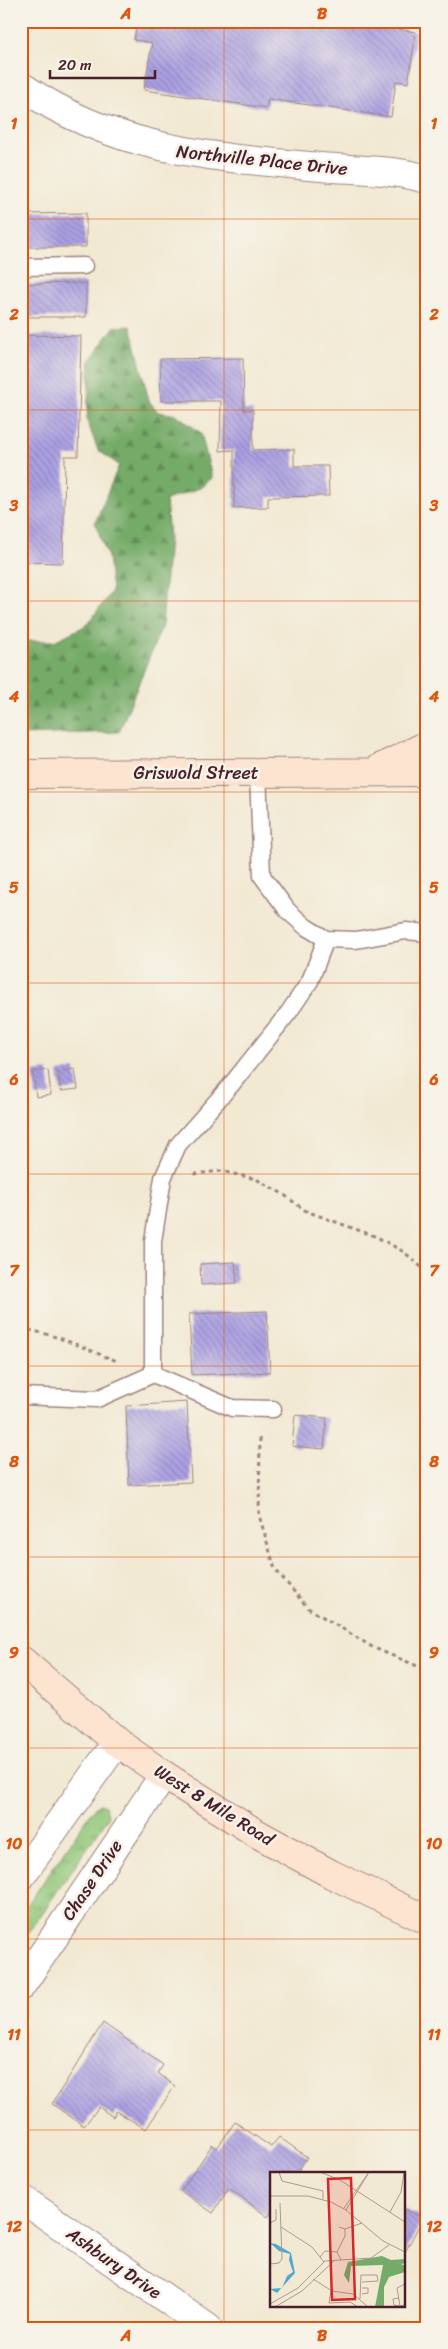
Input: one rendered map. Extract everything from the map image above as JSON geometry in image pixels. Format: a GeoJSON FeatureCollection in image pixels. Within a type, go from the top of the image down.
{"type":"FeatureCollection","features":[{"type":"Feature","properties":{"kind":"main road","name":"Griswold Street"},"geometry":{"type":"LineString","coordinates":[[371,772],[427,745]]}},
{"type":"Feature","properties":{"kind":"main road","name":"Griswold Street"},"geometry":{"type":"LineString","coordinates":[[21,774],[427,772]]}},
{"type":"Feature","properties":{"kind":"main road","name":"West 8 Mile Road"},"geometry":{"type":"LineString","coordinates":[[21,1660],[117,1742],[164,1775],[256,1833],[331,1874],[427,1920]]}},
{"type":"Feature","properties":{"kind":"street","name":"Northville Place Drive"},"geometry":{"type":"LineString","coordinates":[[21,86],[44,102],[104,130],[168,149],[224,158],[398,174],[427,179]]}},
{"type":"Feature","properties":{"kind":"street"},"geometry":{"type":"LineString","coordinates":[[21,1876],[117,1742]]}},
{"type":"Feature","properties":{"kind":"street","name":"Chase Drive"},"geometry":{"type":"LineString","coordinates":[[21,1986],[164,1775]]}},
{"type":"Feature","properties":{"kind":"street","name":"Ashbury Drive"},"geometry":{"type":"LineString","coordinates":[[21,2198],[208,2328]]}},
{"type":"Feature","properties":{"kind":"lane"},"geometry":{"type":"LineString","coordinates":[[21,266],[84,266]]}},
{"type":"Feature","properties":{"kind":"lane"},"geometry":{"type":"LineString","coordinates":[[258,772],[262,876],[288,911],[306,927],[326,939],[356,940],[406,931],[427,933]]}},
{"type":"Feature","properties":{"kind":"lane"},"geometry":{"type":"LineString","coordinates":[[153,1374],[153,1241],[163,1178],[178,1145],[231,1085],[305,989],[310,981],[326,939]]}},
{"type":"Feature","properties":{"kind":"lane"},"geometry":{"type":"LineString","coordinates":[[21,1396],[97,1399],[153,1374],[232,1408],[274,1409]]}},
{"type":"Feature","properties":{"kind":"path"},"geometry":{"type":"LineString","coordinates":[[187,1176],[221,1171],[256,1179],[283,1194],[306,1211],[377,1237],[404,1252],[427,1272]]}},
{"type":"Feature","properties":{"kind":"path"},"geometry":{"type":"LineString","coordinates":[[21,1329],[54,1334],[80,1347],[153,1374]]}},
{"type":"Feature","properties":{"kind":"path"},"geometry":{"type":"LineString","coordinates":[[260,1438],[259,1515],[275,1569],[308,1608],[374,1648],[427,1670]]}},
{"type":"Feature","properties":{"kind":"green space"},"geometry":{"type":"Polygon","coordinates":[[[131,326],[149,401],[158,412],[177,415],[201,433],[212,478],[200,488],[166,500],[169,538],[162,626],[119,732],[21,735],[21,641],[54,641],[87,625],[112,591],[108,557],[95,523],[119,465],[98,450],[87,421],[90,360],[114,327],[131,326]]]}},
{"type":"Feature","properties":{"kind":"green space"},"geometry":{"type":"Polygon","coordinates":[[[100,1804],[105,1806],[109,1816],[21,1944],[21,1914],[95,1807],[100,1804]]]}},
{"type":"Feature","properties":{"kind":"building"},"geometry":{"type":"Polygon","coordinates":[[[137,21],[348,21],[416,32],[408,83],[396,81],[391,117],[268,99],[266,108],[144,90],[152,43],[134,40],[137,21]]]}},
{"type":"Feature","properties":{"kind":"building"},"geometry":{"type":"Polygon","coordinates":[[[86,213],[86,247],[21,247],[21,214],[86,213]]]}},
{"type":"Feature","properties":{"kind":"building"},"geometry":{"type":"Polygon","coordinates":[[[86,283],[86,317],[21,317],[21,284],[86,283]]]}},
{"type":"Feature","properties":{"kind":"building"},"geometry":{"type":"Polygon","coordinates":[[[21,335],[81,336],[78,456],[65,456],[63,563],[21,562],[21,335]]]}},
{"type":"Feature","properties":{"kind":"building"},"geometry":{"type":"Polygon","coordinates":[[[243,358],[244,410],[253,410],[253,450],[294,449],[294,466],[328,466],[329,496],[268,497],[268,507],[234,508],[234,450],[220,451],[221,401],[161,401],[160,359],[243,358]]]}},
{"type":"Feature","properties":{"kind":"building"},"geometry":{"type":"Polygon","coordinates":[[[75,1069],[78,1089],[61,1091],[58,1072],[75,1069]]]}},
{"type":"Feature","properties":{"kind":"building"},"geometry":{"type":"Polygon","coordinates":[[[48,1070],[51,1095],[36,1097],[33,1072],[48,1070]]]}},
{"type":"Feature","properties":{"kind":"building"},"geometry":{"type":"Polygon","coordinates":[[[235,1262],[237,1283],[201,1285],[200,1264],[235,1262]]]}},
{"type":"Feature","properties":{"kind":"building"},"geometry":{"type":"Polygon","coordinates":[[[267,1311],[270,1372],[192,1375],[189,1314],[267,1311]]]}},
{"type":"Feature","properties":{"kind":"building"},"geometry":{"type":"Polygon","coordinates":[[[187,1402],[191,1482],[129,1485],[126,1406],[187,1402]]]}},
{"type":"Feature","properties":{"kind":"building"},"geometry":{"type":"Polygon","coordinates":[[[295,1415],[327,1418],[324,1449],[292,1446],[295,1415]]]}},
{"type":"Feature","properties":{"kind":"building"},"geometry":{"type":"Polygon","coordinates":[[[103,2023],[163,2065],[158,2073],[175,2086],[146,2129],[116,2111],[113,2117],[99,2107],[84,2126],[52,2104],[103,2023]]]}},
{"type":"Feature","properties":{"kind":"building"},"geometry":{"type":"Polygon","coordinates":[[[235,2122],[271,2147],[279,2137],[307,2157],[298,2172],[270,2172],[270,2214],[268,2217],[229,2188],[213,2213],[181,2191],[212,2145],[217,2148],[235,2122]]]}},
{"type":"Feature","properties":{"kind":"building"},"geometry":{"type":"Polygon","coordinates":[[[406,2210],[423,2218],[406,2250],[406,2210]]]}}]}
